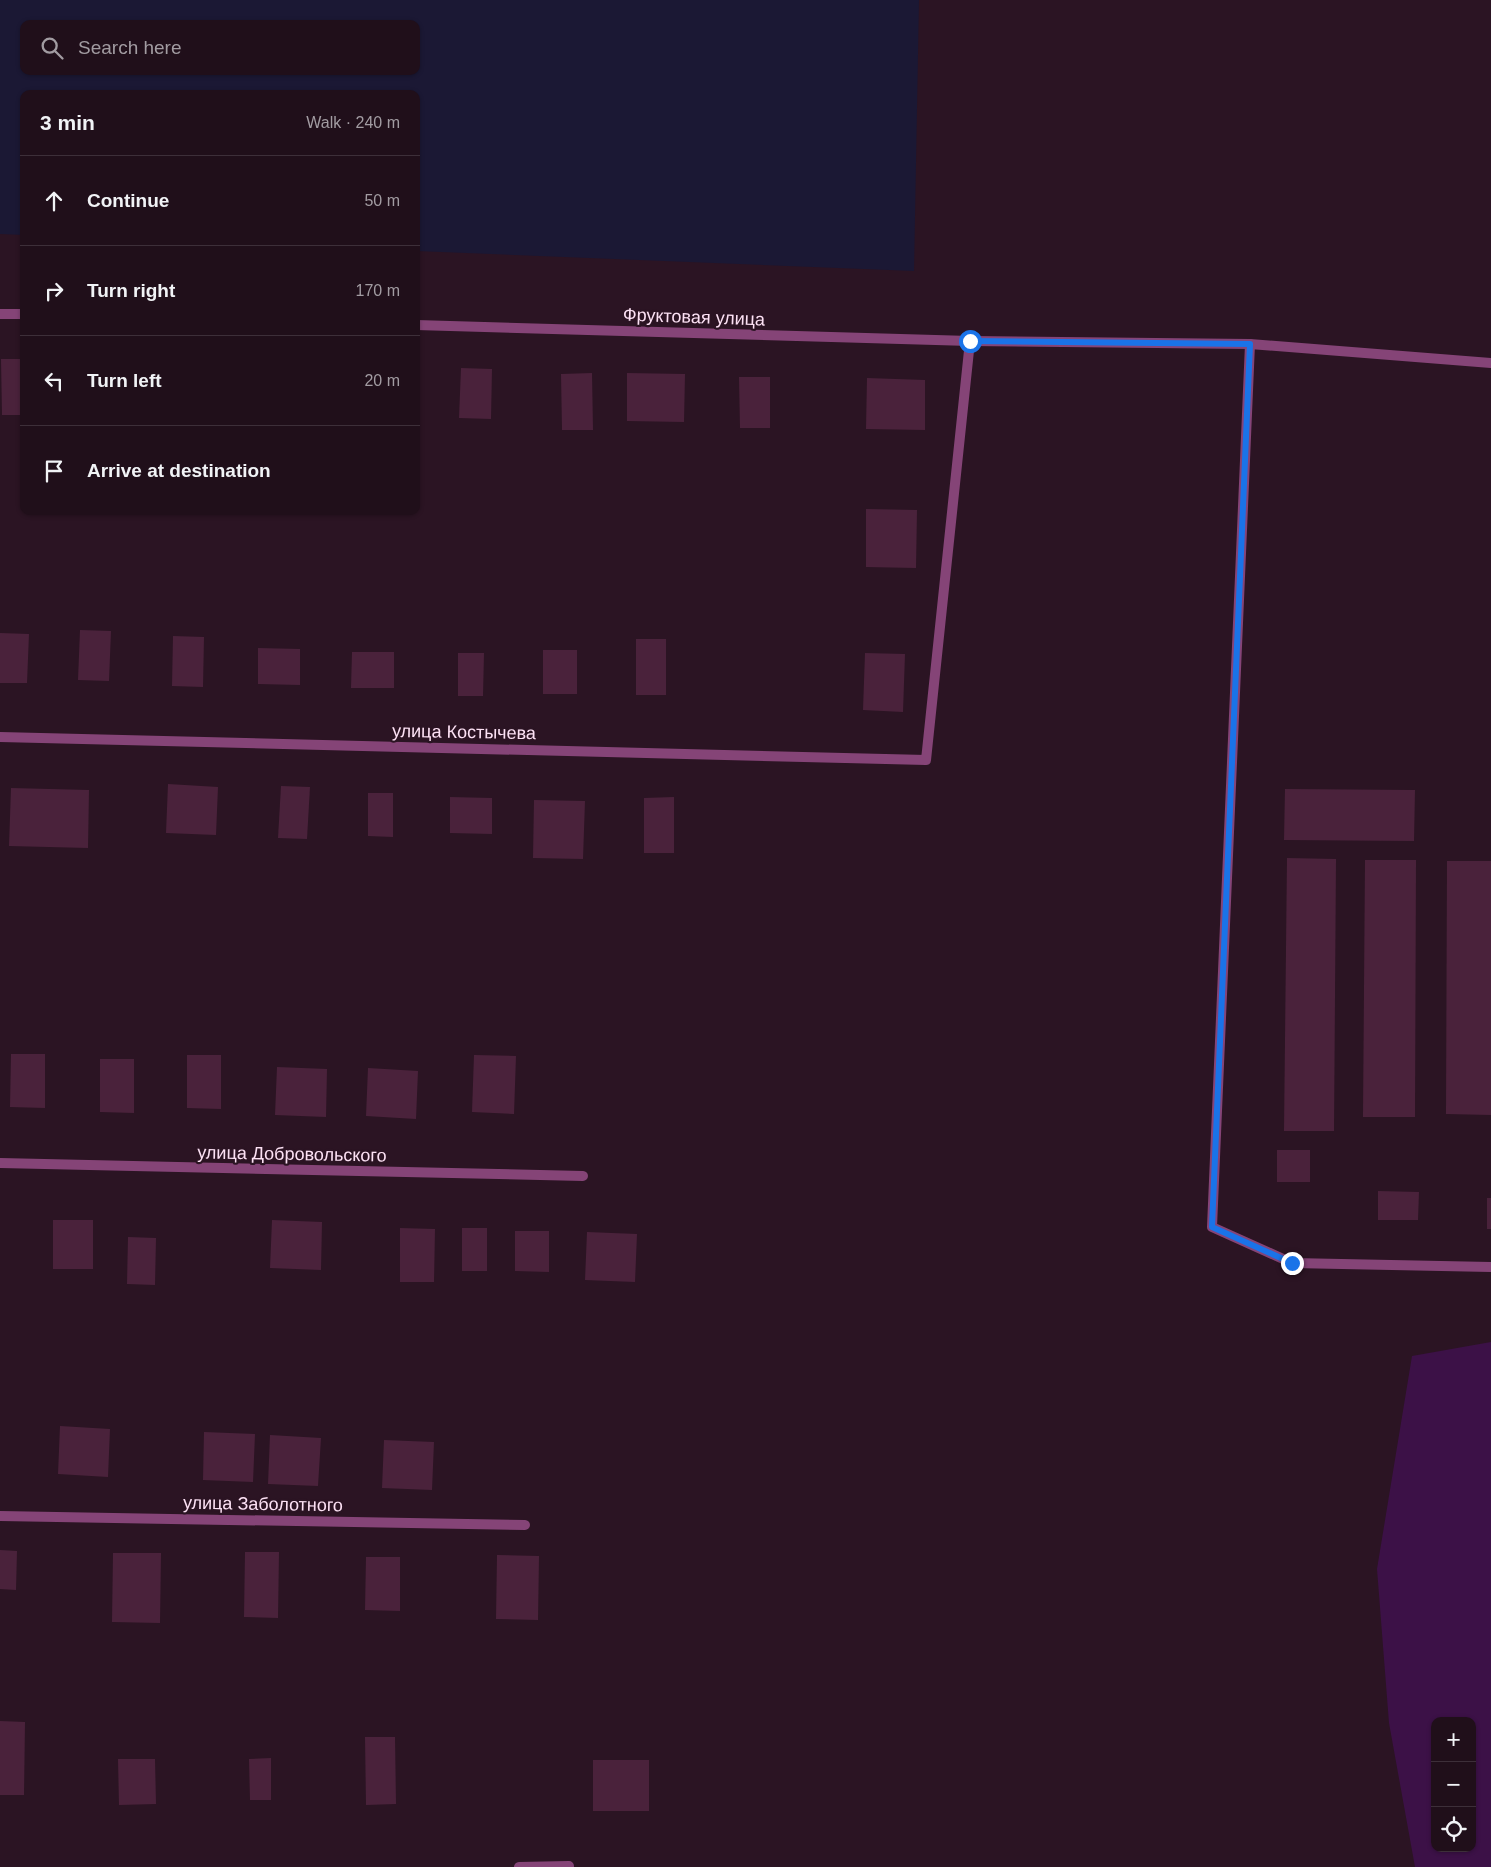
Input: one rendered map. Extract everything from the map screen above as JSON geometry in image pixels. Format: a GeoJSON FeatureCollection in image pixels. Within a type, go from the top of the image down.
{"type":"FeatureCollection","features":[{"type":"Feature","properties":{"kind":"street"},"geometry":{"type":"LineString","coordinates":[[0,314],[20,314]]}},
{"type":"Feature","properties":{"kind":"street","name":"Фруктовая улица"},"geometry":{"type":"LineString","coordinates":[[420,325],[970,341],[1250,344],[1491,363]]}},
{"type":"Feature","properties":{"kind":"street","name":"улица Костычева"},"geometry":{"type":"LineString","coordinates":[[0,736],[926,760],[970,341]]}},
{"type":"Feature","properties":{"kind":"street"},"geometry":{"type":"LineString","coordinates":[[1250,344],[1212,1227],[1292,1263],[1491,1268]]}},
{"type":"Feature","properties":{"kind":"street","name":"улица Добровольского"},"geometry":{"type":"LineString","coordinates":[[0,1164],[584,1176]]}},
{"type":"Feature","properties":{"kind":"street","name":"улица Заболотного"},"geometry":{"type":"LineString","coordinates":[[0,1516],[524,1525]]}},
{"type":"Feature","properties":{"kind":"street"},"geometry":{"type":"LineString","coordinates":[[519,1867],[569,1866]]}},
{"type":"Feature","properties":{"kind":"shaded area"},"geometry":{"type":"Polygon","coordinates":[[[0,0],[919,0],[914,271],[420,251],[420,90],[20,90],[20,235],[0,234],[0,0]]]}},
{"type":"Feature","properties":{"kind":"shaded area"},"geometry":{"type":"Polygon","coordinates":[[[1491,1342],[1491,1867],[1415,1867],[1389,1723],[1377,1569],[1412,1356],[1491,1342]]]}},
{"type":"Feature","properties":{"kind":"building"},"geometry":{"type":"Polygon","coordinates":[[[1,359],[20,359],[20,415],[2,415],[1,359]]]}},
{"type":"Feature","properties":{"kind":"building"},"geometry":{"type":"Polygon","coordinates":[[[461,368],[492,369],[491,419],[459,418],[461,368]]]}},
{"type":"Feature","properties":{"kind":"building"},"geometry":{"type":"Polygon","coordinates":[[[592,373],[593,430],[562,430],[561,374],[592,373]]]}},
{"type":"Feature","properties":{"kind":"building"},"geometry":{"type":"Polygon","coordinates":[[[627,373],[685,374],[684,422],[627,421],[627,373]]]}},
{"type":"Feature","properties":{"kind":"building"},"geometry":{"type":"Polygon","coordinates":[[[739,377],[770,377],[770,428],[740,428],[739,377]]]}},
{"type":"Feature","properties":{"kind":"building"},"geometry":{"type":"Polygon","coordinates":[[[867,378],[925,380],[925,430],[866,429],[867,378]]]}},
{"type":"Feature","properties":{"kind":"building"},"geometry":{"type":"Polygon","coordinates":[[[866,509],[917,510],[916,568],[866,567],[866,509]]]}},
{"type":"Feature","properties":{"kind":"building"},"geometry":{"type":"Polygon","coordinates":[[[80,630],[111,631],[109,681],[78,680],[80,630]]]}},
{"type":"Feature","properties":{"kind":"building"},"geometry":{"type":"Polygon","coordinates":[[[0,633],[29,634],[27,683],[0,683],[0,633]]]}},
{"type":"Feature","properties":{"kind":"building"},"geometry":{"type":"Polygon","coordinates":[[[173,636],[204,637],[203,687],[172,686],[173,636]]]}},
{"type":"Feature","properties":{"kind":"building"},"geometry":{"type":"Polygon","coordinates":[[[636,639],[666,639],[666,695],[636,695],[636,639]]]}},
{"type":"Feature","properties":{"kind":"building"},"geometry":{"type":"Polygon","coordinates":[[[258,648],[300,649],[300,685],[258,684],[258,648]]]}},
{"type":"Feature","properties":{"kind":"building"},"geometry":{"type":"Polygon","coordinates":[[[543,650],[577,650],[577,694],[543,694],[543,650]]]}},
{"type":"Feature","properties":{"kind":"building"},"geometry":{"type":"Polygon","coordinates":[[[352,652],[394,652],[394,688],[351,688],[352,652]]]}},
{"type":"Feature","properties":{"kind":"building"},"geometry":{"type":"Polygon","coordinates":[[[458,653],[484,653],[483,696],[458,696],[458,653]]]}},
{"type":"Feature","properties":{"kind":"building"},"geometry":{"type":"Polygon","coordinates":[[[865,653],[905,654],[903,712],[863,710],[865,653]]]}},
{"type":"Feature","properties":{"kind":"building"},"geometry":{"type":"Polygon","coordinates":[[[168,784],[218,787],[216,835],[166,833],[168,784]]]}},
{"type":"Feature","properties":{"kind":"building"},"geometry":{"type":"Polygon","coordinates":[[[281,786],[310,787],[307,839],[278,838],[281,786]]]}},
{"type":"Feature","properties":{"kind":"building"},"geometry":{"type":"Polygon","coordinates":[[[11,788],[89,790],[88,848],[9,846],[11,788]]]}},
{"type":"Feature","properties":{"kind":"building"},"geometry":{"type":"Polygon","coordinates":[[[1285,789],[1415,790],[1414,841],[1284,840],[1285,789]]]}},
{"type":"Feature","properties":{"kind":"building"},"geometry":{"type":"Polygon","coordinates":[[[368,793],[393,793],[393,837],[368,836],[368,793]]]}},
{"type":"Feature","properties":{"kind":"building"},"geometry":{"type":"Polygon","coordinates":[[[450,797],[492,798],[492,834],[450,833],[450,797]]]}},
{"type":"Feature","properties":{"kind":"building"},"geometry":{"type":"Polygon","coordinates":[[[674,797],[674,853],[644,853],[644,798],[674,797]]]}},
{"type":"Feature","properties":{"kind":"building"},"geometry":{"type":"Polygon","coordinates":[[[534,800],[585,801],[583,859],[533,858],[534,800]]]}},
{"type":"Feature","properties":{"kind":"building"},"geometry":{"type":"Polygon","coordinates":[[[1287,858],[1336,859],[1334,1131],[1284,1131],[1287,858]]]}},
{"type":"Feature","properties":{"kind":"building"},"geometry":{"type":"Polygon","coordinates":[[[1365,860],[1416,860],[1415,1117],[1363,1117],[1365,860]]]}},
{"type":"Feature","properties":{"kind":"building"},"geometry":{"type":"Polygon","coordinates":[[[1447,861],[1491,861],[1491,1115],[1446,1114],[1447,861]]]}},
{"type":"Feature","properties":{"kind":"building"},"geometry":{"type":"Polygon","coordinates":[[[11,1054],[45,1054],[45,1108],[10,1107],[11,1054]]]}},
{"type":"Feature","properties":{"kind":"building"},"geometry":{"type":"Polygon","coordinates":[[[187,1055],[221,1055],[221,1109],[187,1108],[187,1055]]]}},
{"type":"Feature","properties":{"kind":"building"},"geometry":{"type":"Polygon","coordinates":[[[474,1055],[516,1056],[514,1114],[472,1112],[474,1055]]]}},
{"type":"Feature","properties":{"kind":"building"},"geometry":{"type":"Polygon","coordinates":[[[100,1059],[134,1059],[134,1113],[100,1112],[100,1059]]]}},
{"type":"Feature","properties":{"kind":"building"},"geometry":{"type":"Polygon","coordinates":[[[277,1067],[327,1069],[326,1117],[275,1115],[277,1067]]]}},
{"type":"Feature","properties":{"kind":"building"},"geometry":{"type":"Polygon","coordinates":[[[368,1068],[418,1071],[416,1119],[366,1116],[368,1068]]]}},
{"type":"Feature","properties":{"kind":"building"},"geometry":{"type":"Polygon","coordinates":[[[1277,1150],[1310,1150],[1310,1182],[1277,1182],[1277,1150]]]}},
{"type":"Feature","properties":{"kind":"building"},"geometry":{"type":"Polygon","coordinates":[[[1378,1191],[1419,1192],[1418,1220],[1378,1220],[1378,1191]]]}},
{"type":"Feature","properties":{"kind":"building"},"geometry":{"type":"Polygon","coordinates":[[[1487,1198],[1491,1198],[1491,1229],[1487,1229],[1487,1198]]]}},
{"type":"Feature","properties":{"kind":"building"},"geometry":{"type":"Polygon","coordinates":[[[53,1220],[93,1220],[93,1269],[53,1269],[53,1220]]]}},
{"type":"Feature","properties":{"kind":"building"},"geometry":{"type":"Polygon","coordinates":[[[272,1220],[322,1222],[321,1270],[270,1268],[272,1220]]]}},
{"type":"Feature","properties":{"kind":"building"},"geometry":{"type":"Polygon","coordinates":[[[400,1228],[435,1229],[434,1282],[400,1282],[400,1228]]]}},
{"type":"Feature","properties":{"kind":"building"},"geometry":{"type":"Polygon","coordinates":[[[462,1228],[487,1228],[487,1271],[462,1271],[462,1228]]]}},
{"type":"Feature","properties":{"kind":"building"},"geometry":{"type":"Polygon","coordinates":[[[515,1231],[549,1231],[549,1272],[515,1271],[515,1231]]]}},
{"type":"Feature","properties":{"kind":"building"},"geometry":{"type":"Polygon","coordinates":[[[587,1232],[637,1234],[635,1282],[585,1280],[587,1232]]]}},
{"type":"Feature","properties":{"kind":"building"},"geometry":{"type":"Polygon","coordinates":[[[128,1237],[156,1238],[155,1285],[127,1284],[128,1237]]]}},
{"type":"Feature","properties":{"kind":"building"},"geometry":{"type":"Polygon","coordinates":[[[60,1426],[110,1429],[108,1477],[58,1474],[60,1426]]]}},
{"type":"Feature","properties":{"kind":"building"},"geometry":{"type":"Polygon","coordinates":[[[204,1432],[255,1434],[253,1482],[203,1480],[204,1432]]]}},
{"type":"Feature","properties":{"kind":"building"},"geometry":{"type":"Polygon","coordinates":[[[270,1435],[321,1438],[318,1486],[268,1484],[270,1435]]]}},
{"type":"Feature","properties":{"kind":"building"},"geometry":{"type":"Polygon","coordinates":[[[384,1440],[434,1442],[432,1490],[382,1488],[384,1440]]]}},
{"type":"Feature","properties":{"kind":"building"},"geometry":{"type":"Polygon","coordinates":[[[0,1550],[17,1551],[16,1590],[0,1589],[0,1550]]]}},
{"type":"Feature","properties":{"kind":"building"},"geometry":{"type":"Polygon","coordinates":[[[245,1552],[279,1552],[278,1618],[244,1617],[245,1552]]]}},
{"type":"Feature","properties":{"kind":"building"},"geometry":{"type":"Polygon","coordinates":[[[113,1553],[161,1553],[160,1623],[112,1622],[113,1553]]]}},
{"type":"Feature","properties":{"kind":"building"},"geometry":{"type":"Polygon","coordinates":[[[497,1555],[539,1556],[538,1620],[496,1619],[497,1555]]]}},
{"type":"Feature","properties":{"kind":"building"},"geometry":{"type":"Polygon","coordinates":[[[366,1557],[400,1557],[400,1611],[365,1610],[366,1557]]]}},
{"type":"Feature","properties":{"kind":"building"},"geometry":{"type":"Polygon","coordinates":[[[0,1721],[25,1722],[24,1795],[0,1795],[0,1721]]]}},
{"type":"Feature","properties":{"kind":"building"},"geometry":{"type":"Polygon","coordinates":[[[365,1737],[395,1737],[396,1804],[366,1805],[365,1737]]]}},
{"type":"Feature","properties":{"kind":"building"},"geometry":{"type":"Polygon","coordinates":[[[271,1758],[271,1800],[250,1800],[249,1759],[271,1758]]]}},
{"type":"Feature","properties":{"kind":"building"},"geometry":{"type":"Polygon","coordinates":[[[118,1759],[155,1759],[156,1804],[119,1805],[118,1759]]]}},
{"type":"Feature","properties":{"kind":"building"},"geometry":{"type":"Polygon","coordinates":[[[593,1760],[649,1760],[649,1811],[593,1811],[593,1760]]]}},
{"type":"Feature","properties":{"kind":"route"},"geometry":{"type":"LineString","coordinates":[[970,341],[1250,344],[1212,1227],[1292,1263]]}}]}
